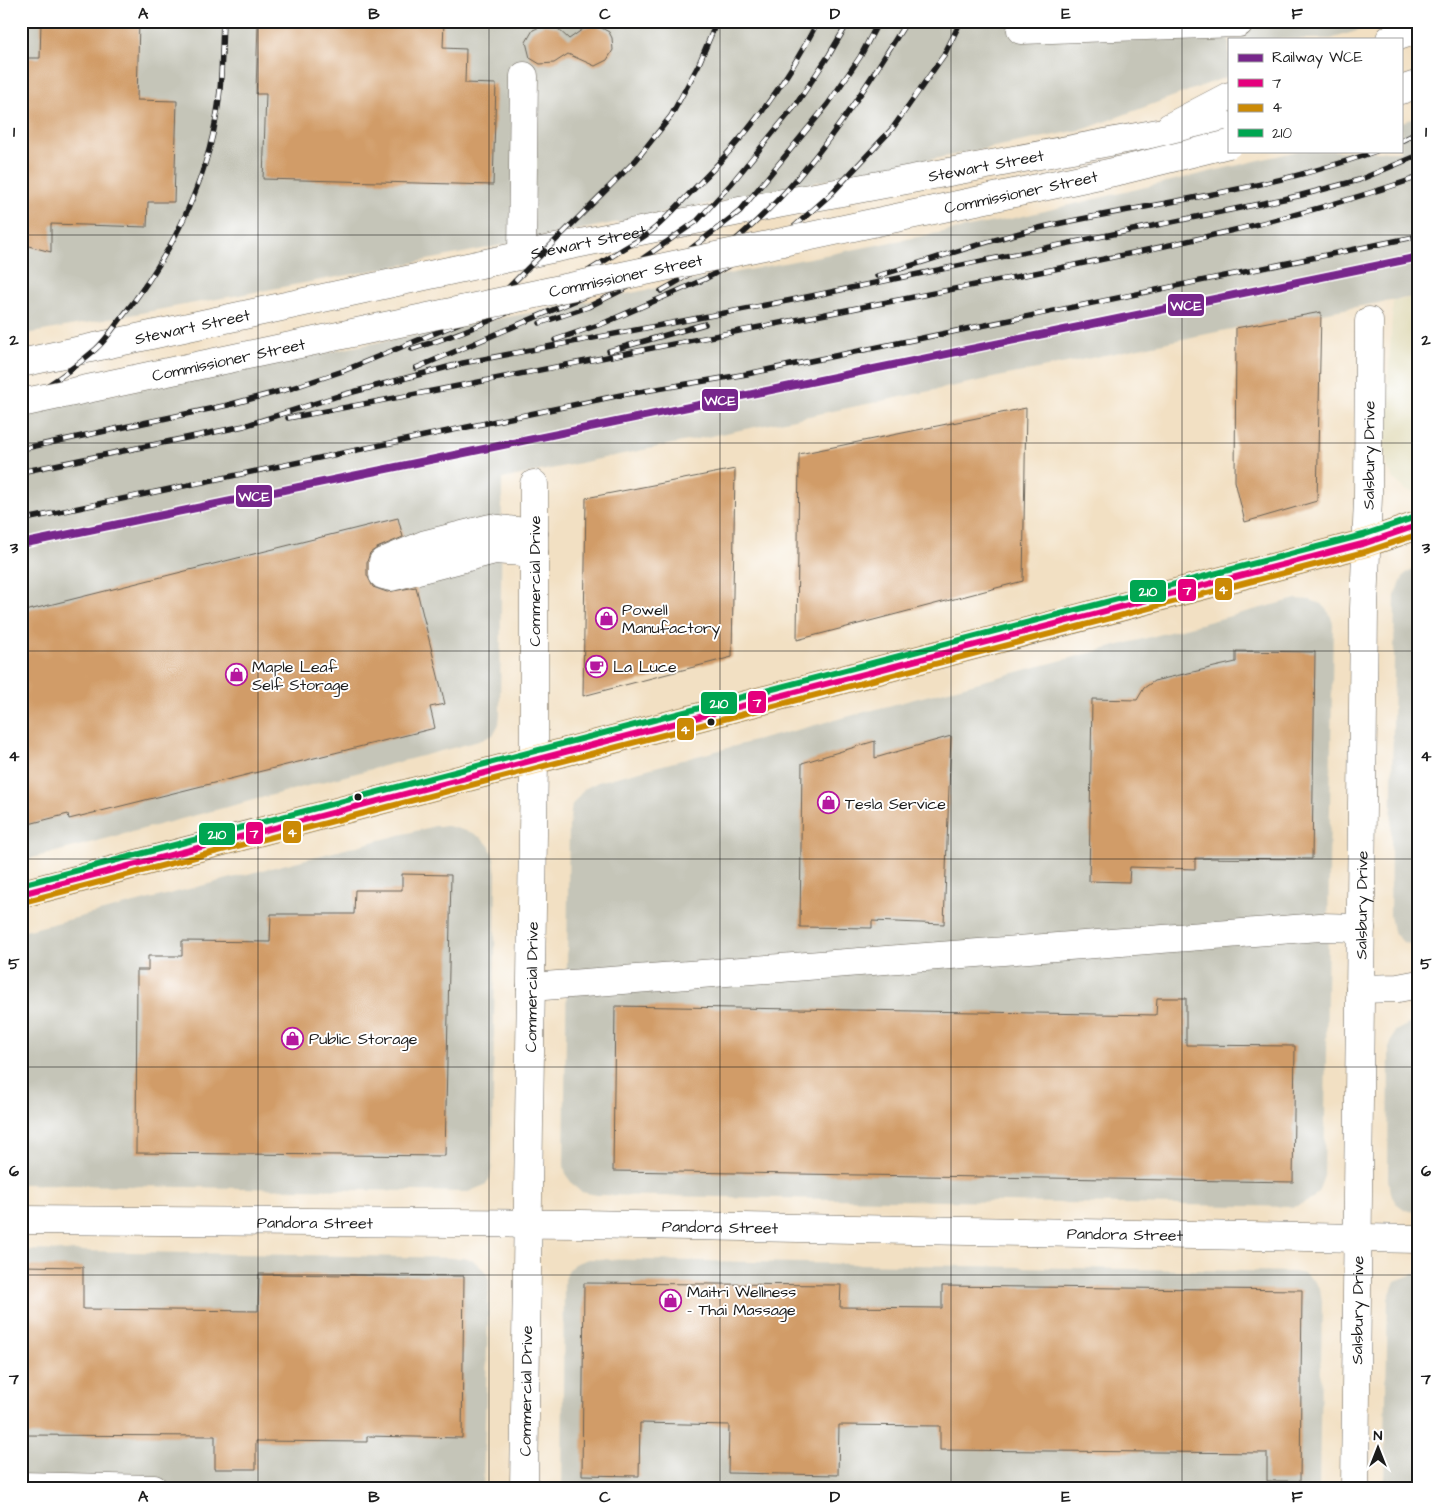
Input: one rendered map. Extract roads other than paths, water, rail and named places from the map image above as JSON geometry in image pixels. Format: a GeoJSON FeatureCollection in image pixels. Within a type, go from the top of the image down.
{"type":"FeatureCollection","features":[{"type":"Feature","properties":{"kind":"main road"},"geometry":{"type":"LineString","coordinates":[[21,894],[1366,543],[1419,525]]}},
{"type":"Feature","properties":{"kind":"street"},"geometry":{"type":"LineString","coordinates":[[1020,30],[1239,28]]}},
{"type":"Feature","properties":{"kind":"street"},"geometry":{"type":"LineString","coordinates":[[1393,38],[1419,29]]}},
{"type":"Feature","properties":{"kind":"street"},"geometry":{"type":"LineString","coordinates":[[522,255],[524,76]]}},
{"type":"Feature","properties":{"kind":"street"},"geometry":{"type":"LineString","coordinates":[[1402,89],[1419,84]]}},
{"type":"Feature","properties":{"kind":"street","name":"Stewart Street"},"geometry":{"type":"LineString","coordinates":[[1158,133],[1228,97]]}},
{"type":"Feature","properties":{"kind":"street","name":"Stewart Street"},"geometry":{"type":"LineString","coordinates":[[21,363],[522,255],[740,211],[1158,133],[1228,126]]}},
{"type":"Feature","properties":{"kind":"street","name":"Commissioner Street"},"geometry":{"type":"LineString","coordinates":[[21,403],[1123,170],[1228,144]]}},
{"type":"Feature","properties":{"kind":"street","name":"Salsbury Drive"},"geometry":{"type":"LineString","coordinates":[[1355,1489],[1369,321]]}},
{"type":"Feature","properties":{"kind":"street","name":"Commercial Drive"},"geometry":{"type":"LineString","coordinates":[[524,1489],[534,761],[534,484]]}},
{"type":"Feature","properties":{"kind":"street"},"geometry":{"type":"LineString","coordinates":[[531,988],[1320,927],[1361,928]]}},
{"type":"Feature","properties":{"kind":"street"},"geometry":{"type":"LineString","coordinates":[[1360,989],[1398,988],[1419,984]]}},
{"type":"Feature","properties":{"kind":"street","name":"Pandora Street"},"geometry":{"type":"LineString","coordinates":[[21,1220],[528,1224],[1419,1239]]}},
{"type":"Feature","properties":{"kind":"street"},"geometry":{"type":"LineString","coordinates":[[21,1486],[154,1489]]}},
{"type":"Feature","properties":{"kind":"railway"},"geometry":{"type":"LineString","coordinates":[[21,402],[60,377],[100,345],[141,292],[174,238],[188,210],[199,181],[216,121],[221,81],[223,21]]}},
{"type":"Feature","properties":{"kind":"railway"},"geometry":{"type":"LineString","coordinates":[[21,449],[228,405],[292,388],[343,371],[462,322],[503,293],[636,160],[671,116],[698,66],[717,21]]}},
{"type":"Feature","properties":{"kind":"railway"},"geometry":{"type":"LineString","coordinates":[[412,349],[465,331],[541,297],[590,270],[650,232],[669,215],[746,132],[777,90],[818,21]]}},
{"type":"Feature","properties":{"kind":"railway"},"geometry":{"type":"LineString","coordinates":[[416,368],[593,293],[697,221],[731,184],[795,106],[849,21]]}},
{"type":"Feature","properties":{"kind":"railway"},"geometry":{"type":"LineString","coordinates":[[540,323],[588,307],[646,278],[679,258],[740,211],[828,104],[860,57],[879,21]]}},
{"type":"Feature","properties":{"kind":"railway"},"geometry":{"type":"LineString","coordinates":[[661,291],[702,266],[738,238],[771,207],[802,173],[830,138],[907,21]]}},
{"type":"Feature","properties":{"kind":"railway"},"geometry":{"type":"LineString","coordinates":[[555,340],[604,323],[705,279],[788,232],[831,194],[892,129],[944,55],[961,21]]}},
{"type":"Feature","properties":{"kind":"railway"},"geometry":{"type":"LineString","coordinates":[[1402,140],[1419,132]]}},
{"type":"Feature","properties":{"kind":"railway"},"geometry":{"type":"LineString","coordinates":[[877,276],[1030,230],[1256,185],[1337,164],[1373,152]]}},
{"type":"Feature","properties":{"kind":"railway"},"geometry":{"type":"LineString","coordinates":[[21,472],[244,426],[338,396],[463,363],[792,300],[1298,196],[1359,180],[1419,155]]}},
{"type":"Feature","properties":{"kind":"railway"},"geometry":{"type":"LineString","coordinates":[[288,418],[1158,248],[1290,216],[1355,198],[1419,177]]}},
{"type":"Feature","properties":{"kind":"railway"},"geometry":{"type":"LineString","coordinates":[[21,520],[621,395],[747,374],[1419,236]]}},
{"type":"Feature","properties":{"kind":"railway"},"geometry":{"type":"LineString","coordinates":[[609,351],[705,324]]}},
{"type":"Feature","properties":{"kind":"rail line","name":"WCE"},"geometry":{"type":"LineString","coordinates":[[21,544],[1419,257]]}},
{"type":"Feature","properties":{"kind":"place","name":"Powell Manufactory"},"geometry":{"type":"Point","coordinates":[606,618]}},
{"type":"Feature","properties":{"kind":"place","name":"La Luce"},"geometry":{"type":"Point","coordinates":[597,666]}},
{"type":"Feature","properties":{"kind":"place","name":"Maple Leaf Self Storage"},"geometry":{"type":"Point","coordinates":[236,675]}},
{"type":"Feature","properties":{"kind":"place","name":"Tesla Service"},"geometry":{"type":"Point","coordinates":[829,803]}},
{"type":"Feature","properties":{"kind":"place","name":"Public Storage"},"geometry":{"type":"Point","coordinates":[293,1038]}},
{"type":"Feature","properties":{"kind":"place","name":"Maitri Wellness - Thai Massage"},"geometry":{"type":"Point","coordinates":[671,1300]}}]}
